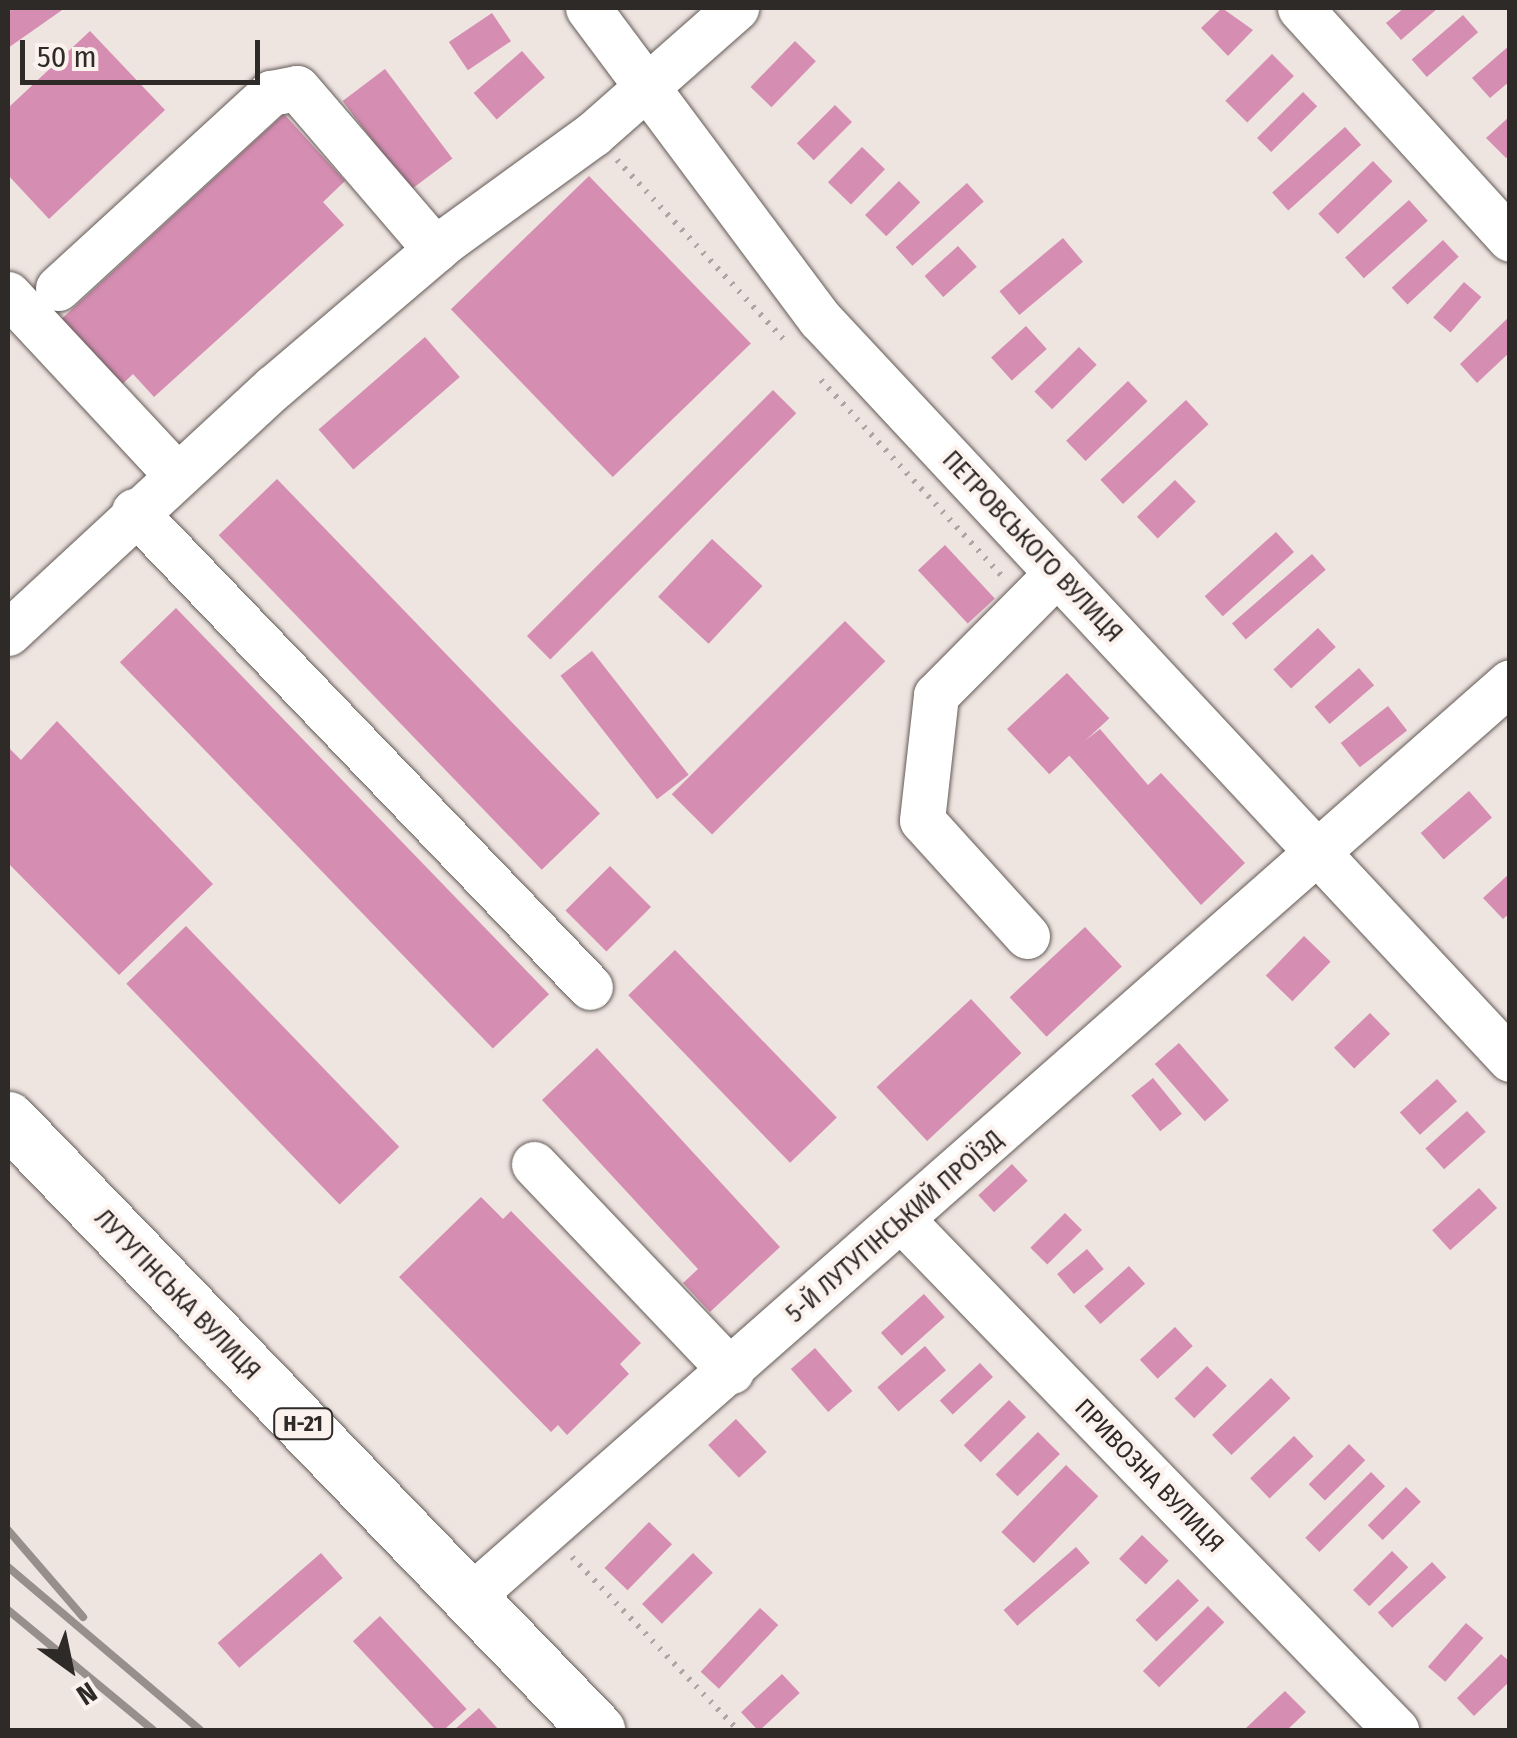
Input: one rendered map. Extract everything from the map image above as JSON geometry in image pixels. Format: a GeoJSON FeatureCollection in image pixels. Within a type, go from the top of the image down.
{"type":"FeatureCollection","features":[{"type":"Feature","properties":{"kind":"main road","name":"ЛУТУГІНСЬКА ВУЛИЦЯ"},"geometry":{"type":"LineString","coordinates":[[8,1119],[597,1730]]}},
{"type":"Feature","properties":{"kind":"street","name":"ПЕТРОВСЬКОГО ВУЛИЦЯ"},"geometry":{"type":"LineString","coordinates":[[588,8],[820,319],[1042,588],[1319,855],[1510,1059]]}},
{"type":"Feature","properties":{"kind":"street"},"geometry":{"type":"LineString","coordinates":[[8,632],[134,511],[436,250],[593,134],[736,8]]}},
{"type":"Feature","properties":{"kind":"street"},"geometry":{"type":"LineString","coordinates":[[1300,8],[1510,239]]}},
{"type":"Feature","properties":{"kind":"street"},"geometry":{"type":"LineString","coordinates":[[58,288],[271,93],[297,88],[436,250]]}},
{"type":"Feature","properties":{"kind":"street"},"geometry":{"type":"LineString","coordinates":[[8,294],[176,474]]}},
{"type":"Feature","properties":{"kind":"street"},"geometry":{"type":"LineString","coordinates":[[134,511],[590,986]]}},
{"type":"Feature","properties":{"kind":"street"},"geometry":{"type":"LineString","coordinates":[[1028,936],[922,820],[936,695],[1042,588]]}},
{"type":"Feature","properties":{"kind":"street","name":"5-Й ЛУТУГІНСЬКИЙ ПРОЇЗД"},"geometry":{"type":"LineString","coordinates":[[470,1597],[1319,855],[1510,682]]}},
{"type":"Feature","properties":{"kind":"street"},"geometry":{"type":"LineString","coordinates":[[534,1164],[731,1370]]}},
{"type":"Feature","properties":{"kind":"street","name":"ПРИВОЗНА ВУЛИЦЯ"},"geometry":{"type":"LineString","coordinates":[[903,1221],[1396,1730]]}},
{"type":"Feature","properties":{"kind":"path"},"geometry":{"type":"LineString","coordinates":[[593,134],[794,350]]}},
{"type":"Feature","properties":{"kind":"path"},"geometry":{"type":"LineString","coordinates":[[807,365],[1042,588]]}},
{"type":"Feature","properties":{"kind":"path"},"geometry":{"type":"LineString","coordinates":[[547,1530],[738,1730]]}},
{"type":"Feature","properties":{"kind":"building"},"geometry":{"type":"Polygon","coordinates":[[[14,8],[65,8],[8,48],[8,12],[14,8]]]}},
{"type":"Feature","properties":{"kind":"building"},"geometry":{"type":"Polygon","coordinates":[[[1222,8],[1253,30],[1228,56],[1201,28],[1222,8]]]}},
{"type":"Feature","properties":{"kind":"building"},"geometry":{"type":"Polygon","coordinates":[[[1404,8],[1438,8],[1401,40],[1386,23],[1404,8]]]}},
{"type":"Feature","properties":{"kind":"building"},"geometry":{"type":"Polygon","coordinates":[[[492,13],[511,41],[468,70],[449,42],[492,13]]]}},
{"type":"Feature","properties":{"kind":"building"},"geometry":{"type":"Polygon","coordinates":[[[1463,15],[1478,32],[1427,77],[1412,60],[1463,15]]]}},
{"type":"Feature","properties":{"kind":"building"},"geometry":{"type":"Polygon","coordinates":[[[90,31],[165,110],[49,219],[8,175],[8,108],[90,31]]]}},
{"type":"Feature","properties":{"kind":"building"},"geometry":{"type":"Polygon","coordinates":[[[795,41],[816,61],[771,107],[751,87],[795,41]]]}},
{"type":"Feature","properties":{"kind":"building"},"geometry":{"type":"Polygon","coordinates":[[[1510,45],[1510,81],[1490,98],[1472,78],[1510,45]]]}},
{"type":"Feature","properties":{"kind":"building"},"geometry":{"type":"Polygon","coordinates":[[[522,51],[545,77],[497,119],[474,93],[522,51]]]}},
{"type":"Feature","properties":{"kind":"building"},"geometry":{"type":"Polygon","coordinates":[[[1272,54],[1294,76],[1247,123],[1225,101],[1272,54]]]}},
{"type":"Feature","properties":{"kind":"building"},"geometry":{"type":"Polygon","coordinates":[[[385,69],[452,158],[410,190],[343,101],[385,69]]]}},
{"type":"Feature","properties":{"kind":"building"},"geometry":{"type":"Polygon","coordinates":[[[1303,92],[1317,106],[1271,152],[1257,138],[1303,92]]]}},
{"type":"Feature","properties":{"kind":"building"},"geometry":{"type":"Polygon","coordinates":[[[835,105],[852,122],[814,160],[797,143],[835,105]]]}},
{"type":"Feature","properties":{"kind":"building"},"geometry":{"type":"Polygon","coordinates":[[[284,114],[345,181],[323,202],[344,225],[154,397],[133,374],[116,390],[56,324],[284,114]]]}},
{"type":"Feature","properties":{"kind":"building"},"geometry":{"type":"Polygon","coordinates":[[[1510,116],[1510,155],[1506,158],[1486,138],[1510,116]]]}},
{"type":"Feature","properties":{"kind":"building"},"geometry":{"type":"Polygon","coordinates":[[[1345,127],[1361,145],[1288,210],[1272,193],[1345,127]]]}},
{"type":"Feature","properties":{"kind":"building"},"geometry":{"type":"Polygon","coordinates":[[[862,147],[885,169],[851,204],[828,182],[862,147]]]}},
{"type":"Feature","properties":{"kind":"building"},"geometry":{"type":"Polygon","coordinates":[[[1373,161],[1392,181],[1338,234],[1318,214],[1373,161]]]}},
{"type":"Feature","properties":{"kind":"building"},"geometry":{"type":"Polygon","coordinates":[[[589,176],[751,344],[613,477],[451,309],[589,176]]]}},
{"type":"Feature","properties":{"kind":"building"},"geometry":{"type":"Polygon","coordinates":[[[899,181],[920,202],[886,236],[865,215],[899,181]]]}},
{"type":"Feature","properties":{"kind":"building"},"geometry":{"type":"Polygon","coordinates":[[[967,183],[984,202],[912,266],[896,247],[967,183]]]}},
{"type":"Feature","properties":{"kind":"building"},"geometry":{"type":"Polygon","coordinates":[[[1409,200],[1428,221],[1364,278],[1345,258],[1409,200]]]}},
{"type":"Feature","properties":{"kind":"building"},"geometry":{"type":"Polygon","coordinates":[[[1063,238],[1083,262],[1019,315],[999,291],[1063,238]]]}},
{"type":"Feature","properties":{"kind":"building"},"geometry":{"type":"Polygon","coordinates":[[[1443,240],[1459,257],[1407,305],[1392,288],[1443,240]]]}},
{"type":"Feature","properties":{"kind":"building"},"geometry":{"type":"Polygon","coordinates":[[[958,246],[977,267],[943,297],[925,276],[958,246]]]}},
{"type":"Feature","properties":{"kind":"building"},"geometry":{"type":"Polygon","coordinates":[[[1464,282],[1481,297],[1451,333],[1433,317],[1464,282]]]}},
{"type":"Feature","properties":{"kind":"building"},"geometry":{"type":"Polygon","coordinates":[[[1510,316],[1510,352],[1477,383],[1460,364],[1510,316]]]}},
{"type":"Feature","properties":{"kind":"building"},"geometry":{"type":"Polygon","coordinates":[[[1026,326],[1047,349],[1012,380],[991,357],[1026,326]]]}},
{"type":"Feature","properties":{"kind":"building"},"geometry":{"type":"Polygon","coordinates":[[[425,337],[460,377],[353,470],[319,430],[425,337]]]}},
{"type":"Feature","properties":{"kind":"building"},"geometry":{"type":"Polygon","coordinates":[[[1079,347],[1097,365],[1052,409],[1034,392],[1079,347]]]}},
{"type":"Feature","properties":{"kind":"building"},"geometry":{"type":"Polygon","coordinates":[[[1128,381],[1147,401],[1086,461],[1066,441],[1128,381]]]}},
{"type":"Feature","properties":{"kind":"building"},"geometry":{"type":"Polygon","coordinates":[[[773,390],[796,413],[550,659],[527,636],[773,390]]]}},
{"type":"Feature","properties":{"kind":"building"},"geometry":{"type":"Polygon","coordinates":[[[1186,400],[1209,424],[1123,504],[1100,480],[1186,400]]]}},
{"type":"Feature","properties":{"kind":"building"},"geometry":{"type":"Polygon","coordinates":[[[277,479],[600,813],[542,870],[219,535],[277,479]]]}},
{"type":"Feature","properties":{"kind":"building"},"geometry":{"type":"Polygon","coordinates":[[[1175,480],[1196,502],[1158,538],[1137,517],[1175,480]]]}},
{"type":"Feature","properties":{"kind":"building"},"geometry":{"type":"Polygon","coordinates":[[[1276,532],[1294,552],[1223,616],[1205,596],[1276,532]]]}},
{"type":"Feature","properties":{"kind":"building"},"geometry":{"type":"Polygon","coordinates":[[[712,539],[762,586],[709,644],[658,597],[712,539]]]}},
{"type":"Feature","properties":{"kind":"building"},"geometry":{"type":"Polygon","coordinates":[[[945,545],[995,598],[968,624],[918,570],[945,545]]]}},
{"type":"Feature","properties":{"kind":"building"},"geometry":{"type":"Polygon","coordinates":[[[1312,554],[1326,570],[1246,639],[1232,624],[1312,554]]]}},
{"type":"Feature","properties":{"kind":"building"},"geometry":{"type":"Polygon","coordinates":[[[176,608],[549,994],[493,1048],[120,662],[176,608]]]}},
{"type":"Feature","properties":{"kind":"building"},"geometry":{"type":"Polygon","coordinates":[[[845,621],[885,661],[712,835],[672,794],[845,621]]]}},
{"type":"Feature","properties":{"kind":"building"},"geometry":{"type":"Polygon","coordinates":[[[1318,628],[1336,647],[1291,689],[1273,670],[1318,628]]]}},
{"type":"Feature","properties":{"kind":"building"},"geometry":{"type":"Polygon","coordinates":[[[592,651],[689,775],[657,799],[560,676],[592,651]]]}},
{"type":"Feature","properties":{"kind":"building"},"geometry":{"type":"Polygon","coordinates":[[[1359,668],[1374,685],[1330,724],[1314,707],[1359,668]]]}},
{"type":"Feature","properties":{"kind":"building"},"geometry":{"type":"Polygon","coordinates":[[[1067,673],[1109,718],[1049,774],[1007,729],[1067,673]]]}},
{"type":"Feature","properties":{"kind":"building"},"geometry":{"type":"Polygon","coordinates":[[[1388,706],[1407,730],[1360,767],[1341,743],[1388,706]]]}},
{"type":"Feature","properties":{"kind":"building"},"geometry":{"type":"Polygon","coordinates":[[[57,721],[213,884],[119,975],[8,863],[8,747],[21,760],[57,721]]]}},
{"type":"Feature","properties":{"kind":"building"},"geometry":{"type":"Polygon","coordinates":[[[1100,729],[1148,785],[1161,773],[1245,863],[1201,905],[1068,754],[1100,729]]]}},
{"type":"Feature","properties":{"kind":"building"},"geometry":{"type":"Polygon","coordinates":[[[1469,791],[1492,817],[1444,859],[1421,833],[1469,791]]]}},
{"type":"Feature","properties":{"kind":"building"},"geometry":{"type":"Polygon","coordinates":[[[610,866],[651,907],[606,952],[565,911],[610,866]]]}},
{"type":"Feature","properties":{"kind":"building"},"geometry":{"type":"Polygon","coordinates":[[[1510,873],[1510,913],[1503,919],[1483,898],[1510,873]]]}},
{"type":"Feature","properties":{"kind":"building"},"geometry":{"type":"Polygon","coordinates":[[[186,926],[399,1147],[340,1204],[126,984],[186,926]]]}},
{"type":"Feature","properties":{"kind":"building"},"geometry":{"type":"Polygon","coordinates":[[[1085,927],[1122,966],[1046,1037],[1010,997],[1085,927]]]}},
{"type":"Feature","properties":{"kind":"building"},"geometry":{"type":"Polygon","coordinates":[[[1304,936],[1331,962],[1292,1001],[1266,976],[1304,936]]]}},
{"type":"Feature","properties":{"kind":"building"},"geometry":{"type":"Polygon","coordinates":[[[675,950],[837,1118],[790,1163],[628,995],[675,950]]]}},
{"type":"Feature","properties":{"kind":"building"},"geometry":{"type":"Polygon","coordinates":[[[971,999],[1021,1053],[927,1141],[877,1087],[971,999]]]}},
{"type":"Feature","properties":{"kind":"building"},"geometry":{"type":"Polygon","coordinates":[[[1370,1013],[1390,1034],[1354,1069],[1334,1048],[1370,1013]]]}},
{"type":"Feature","properties":{"kind":"building"},"geometry":{"type":"Polygon","coordinates":[[[1179,1043],[1229,1100],[1205,1121],[1155,1064],[1179,1043]]]}},
{"type":"Feature","properties":{"kind":"building"},"geometry":{"type":"Polygon","coordinates":[[[597,1048],[780,1247],[710,1312],[683,1283],[698,1269],[542,1100],[597,1048]]]}},
{"type":"Feature","properties":{"kind":"building"},"geometry":{"type":"Polygon","coordinates":[[[1153,1078],[1182,1114],[1160,1131],[1131,1096],[1153,1078]]]}},
{"type":"Feature","properties":{"kind":"building"},"geometry":{"type":"Polygon","coordinates":[[[1437,1079],[1457,1101],[1420,1135],[1400,1112],[1437,1079]]]}},
{"type":"Feature","properties":{"kind":"building"},"geometry":{"type":"Polygon","coordinates":[[[1467,1111],[1486,1132],[1444,1169],[1425,1148],[1467,1111]]]}},
{"type":"Feature","properties":{"kind":"building"},"geometry":{"type":"Polygon","coordinates":[[[1012,1164],[1028,1181],[994,1212],[978,1195],[1012,1164]]]}},
{"type":"Feature","properties":{"kind":"building"},"geometry":{"type":"Polygon","coordinates":[[[1479,1188],[1497,1208],[1450,1250],[1432,1230],[1479,1188]]]}},
{"type":"Feature","properties":{"kind":"building"},"geometry":{"type":"Polygon","coordinates":[[[481,1197],[503,1219],[511,1211],[641,1343],[620,1364],[629,1374],[567,1435],[558,1425],[551,1432],[399,1277],[481,1197]]]}},
{"type":"Feature","properties":{"kind":"building"},"geometry":{"type":"Polygon","coordinates":[[[1065,1213],[1082,1230],[1047,1265],[1030,1248],[1065,1213]]]}},
{"type":"Feature","properties":{"kind":"building"},"geometry":{"type":"Polygon","coordinates":[[[1087,1249],[1104,1269],[1074,1294],[1057,1274],[1087,1249]]]}},
{"type":"Feature","properties":{"kind":"building"},"geometry":{"type":"Polygon","coordinates":[[[1129,1266],[1145,1284],[1100,1324],[1084,1306],[1129,1266]]]}},
{"type":"Feature","properties":{"kind":"building"},"geometry":{"type":"Polygon","coordinates":[[[924,1294],[945,1317],[902,1356],[881,1333],[924,1294]]]}},
{"type":"Feature","properties":{"kind":"building"},"geometry":{"type":"Polygon","coordinates":[[[1175,1327],[1193,1346],[1158,1379],[1140,1360],[1175,1327]]]}},
{"type":"Feature","properties":{"kind":"building"},"geometry":{"type":"Polygon","coordinates":[[[925,1346],[946,1370],[898,1411],[877,1387],[925,1346]]]}},
{"type":"Feature","properties":{"kind":"building"},"geometry":{"type":"Polygon","coordinates":[[[815,1348],[852,1391],[828,1412],[791,1369],[815,1348]]]}},
{"type":"Feature","properties":{"kind":"building"},"geometry":{"type":"Polygon","coordinates":[[[980,1363],[993,1377],[953,1414],[940,1401],[980,1363]]]}},
{"type":"Feature","properties":{"kind":"building"},"geometry":{"type":"Polygon","coordinates":[[[1207,1366],[1227,1386],[1194,1418],[1174,1399],[1207,1366]]]}},
{"type":"Feature","properties":{"kind":"building"},"geometry":{"type":"Polygon","coordinates":[[[1271,1378],[1290,1398],[1231,1455],[1212,1435],[1271,1378]]]}},
{"type":"Feature","properties":{"kind":"building"},"geometry":{"type":"Polygon","coordinates":[[[1009,1400],[1026,1417],[981,1462],[964,1445],[1009,1400]]]}},
{"type":"Feature","properties":{"kind":"building"},"geometry":{"type":"Polygon","coordinates":[[[736,1419],[767,1452],[739,1478],[708,1445],[736,1419]]]}},
{"type":"Feature","properties":{"kind":"building"},"geometry":{"type":"Polygon","coordinates":[[[1038,1432],[1060,1454],[1017,1496],[996,1474],[1038,1432]]]}},
{"type":"Feature","properties":{"kind":"building"},"geometry":{"type":"Polygon","coordinates":[[[1294,1436],[1313,1456],[1270,1499],[1250,1478],[1294,1436]]]}},
{"type":"Feature","properties":{"kind":"building"},"geometry":{"type":"Polygon","coordinates":[[[1349,1444],[1365,1460],[1325,1501],[1309,1484],[1349,1444]]]}},
{"type":"Feature","properties":{"kind":"building"},"geometry":{"type":"Polygon","coordinates":[[[1066,1465],[1098,1496],[1034,1563],[1001,1532],[1066,1465]]]}},
{"type":"Feature","properties":{"kind":"building"},"geometry":{"type":"Polygon","coordinates":[[[1371,1472],[1385,1486],[1319,1552],[1305,1538],[1371,1472]]]}},
{"type":"Feature","properties":{"kind":"building"},"geometry":{"type":"Polygon","coordinates":[[[1406,1487],[1421,1502],[1383,1540],[1368,1525],[1406,1487]]]}},
{"type":"Feature","properties":{"kind":"building"},"geometry":{"type":"Polygon","coordinates":[[[649,1522],[672,1544],[628,1590],[605,1568],[649,1522]]]}},
{"type":"Feature","properties":{"kind":"building"},"geometry":{"type":"Polygon","coordinates":[[[1142,1535],[1169,1561],[1146,1584],[1119,1559],[1142,1535]]]}},
{"type":"Feature","properties":{"kind":"building"},"geometry":{"type":"Polygon","coordinates":[[[1076,1547],[1090,1563],[1017,1626],[1004,1610],[1076,1547]]]}},
{"type":"Feature","properties":{"kind":"building"},"geometry":{"type":"Polygon","coordinates":[[[1392,1551],[1408,1567],[1369,1606],[1353,1590],[1392,1551]]]}},
{"type":"Feature","properties":{"kind":"building"},"geometry":{"type":"Polygon","coordinates":[[[321,1553],[343,1578],[239,1668],[218,1643],[321,1553]]]}},
{"type":"Feature","properties":{"kind":"building"},"geometry":{"type":"Polygon","coordinates":[[[693,1553],[713,1573],[662,1624],[642,1604],[693,1553]]]}},
{"type":"Feature","properties":{"kind":"building"},"geometry":{"type":"Polygon","coordinates":[[[1432,1562],[1446,1577],[1392,1628],[1378,1612],[1432,1562]]]}},
{"type":"Feature","properties":{"kind":"building"},"geometry":{"type":"Polygon","coordinates":[[[1178,1579],[1199,1601],[1156,1642],[1136,1620],[1178,1579]]]}},
{"type":"Feature","properties":{"kind":"building"},"geometry":{"type":"Polygon","coordinates":[[[1208,1606],[1224,1622],[1159,1687],[1143,1671],[1208,1606]]]}},
{"type":"Feature","properties":{"kind":"building"},"geometry":{"type":"Polygon","coordinates":[[[760,1608],[778,1625],[719,1689],[701,1672],[760,1608]]]}},
{"type":"Feature","properties":{"kind":"building"},"geometry":{"type":"Polygon","coordinates":[[[380,1616],[467,1709],[444,1730],[436,1730],[353,1641],[380,1616]]]}},
{"type":"Feature","properties":{"kind":"building"},"geometry":{"type":"Polygon","coordinates":[[[1466,1623],[1483,1638],[1445,1682],[1428,1667],[1466,1623]]]}},
{"type":"Feature","properties":{"kind":"building"},"geometry":{"type":"Polygon","coordinates":[[[1501,1654],[1510,1662],[1510,1681],[1474,1716],[1457,1698],[1501,1654]]]}},
{"type":"Feature","properties":{"kind":"building"},"geometry":{"type":"Polygon","coordinates":[[[782,1674],[800,1693],[760,1730],[741,1712],[782,1674]]]}},
{"type":"Feature","properties":{"kind":"building"},"geometry":{"type":"Polygon","coordinates":[[[1285,1691],[1306,1712],[1287,1730],[1244,1730],[1285,1691]]]}},
{"type":"Feature","properties":{"kind":"building"},"geometry":{"type":"Polygon","coordinates":[[[479,1708],[499,1730],[454,1730],[479,1708]]]}},
{"type":"Feature","properties":{"kind":"railway"},"geometry":{"type":"LineString","coordinates":[[8,1530],[83,1617]]}},
{"type":"Feature","properties":{"kind":"railway"},"geometry":{"type":"LineString","coordinates":[[8,1567],[200,1730]]}},
{"type":"Feature","properties":{"kind":"railway"},"geometry":{"type":"LineString","coordinates":[[8,1610],[153,1730]]}}]}
